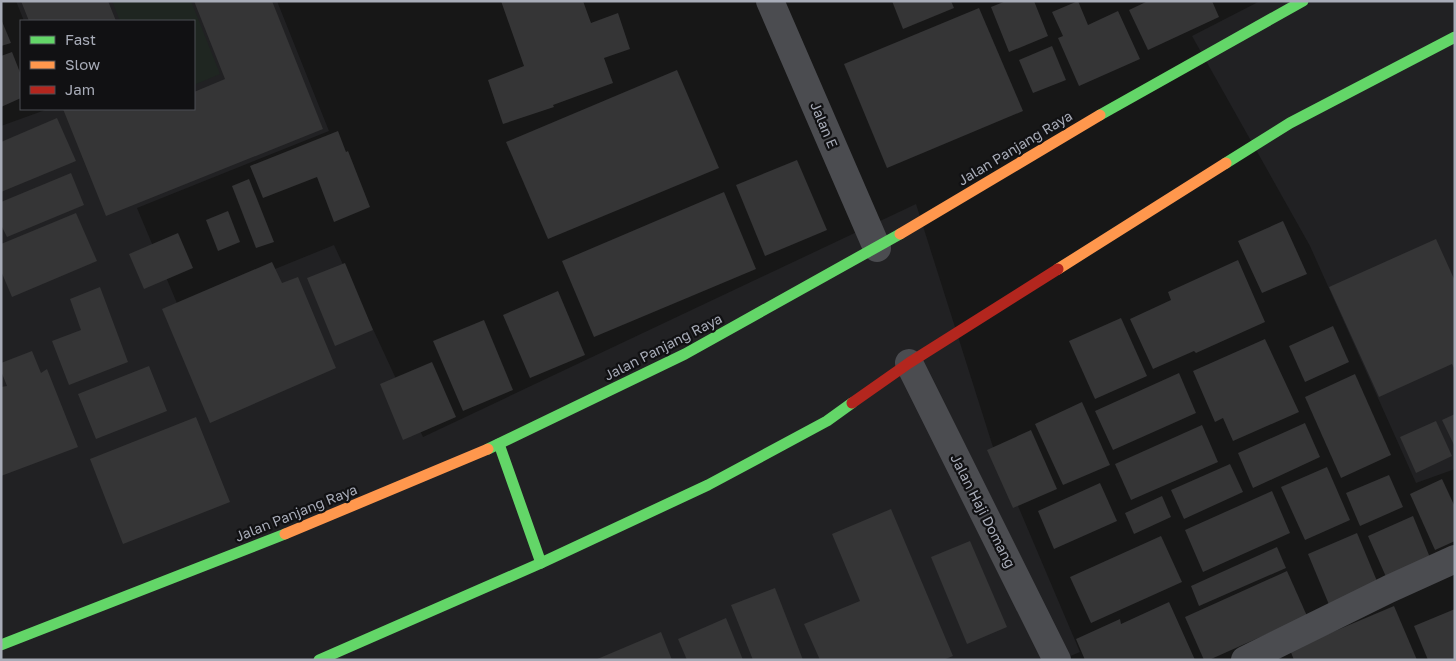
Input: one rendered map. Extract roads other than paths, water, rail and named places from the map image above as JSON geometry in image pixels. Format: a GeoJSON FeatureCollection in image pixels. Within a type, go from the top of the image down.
{"type":"FeatureCollection","features":[{"type":"Feature","properties":{"kind":"main road","name":"Jalan Panjang Raya"},"geometry":{"type":"LineString","coordinates":[[1,645],[277,538],[499,444],[685,354],[878,248],[1103,113],[1303,1]]}},
{"type":"Feature","properties":{"kind":"main road"},"geometry":{"type":"LineString","coordinates":[[319,660],[541,563],[708,485],[827,421],[909,363],[1290,123],[1455,37]]}},
{"type":"Feature","properties":{"kind":"main road"},"geometry":{"type":"LineString","coordinates":[[499,444],[541,563]]}},
{"type":"Feature","properties":{"kind":"street","name":"Jalan E"},"geometry":{"type":"LineString","coordinates":[[770,1],[878,248]]}},
{"type":"Feature","properties":{"kind":"street","name":"Jalan Haji Domang"},"geometry":{"type":"LineString","coordinates":[[909,363],[1057,660]]}},
{"type":"Feature","properties":{"kind":"street"},"geometry":{"type":"LineString","coordinates":[[1245,660],[1389,589],[1455,559]]}}]}
